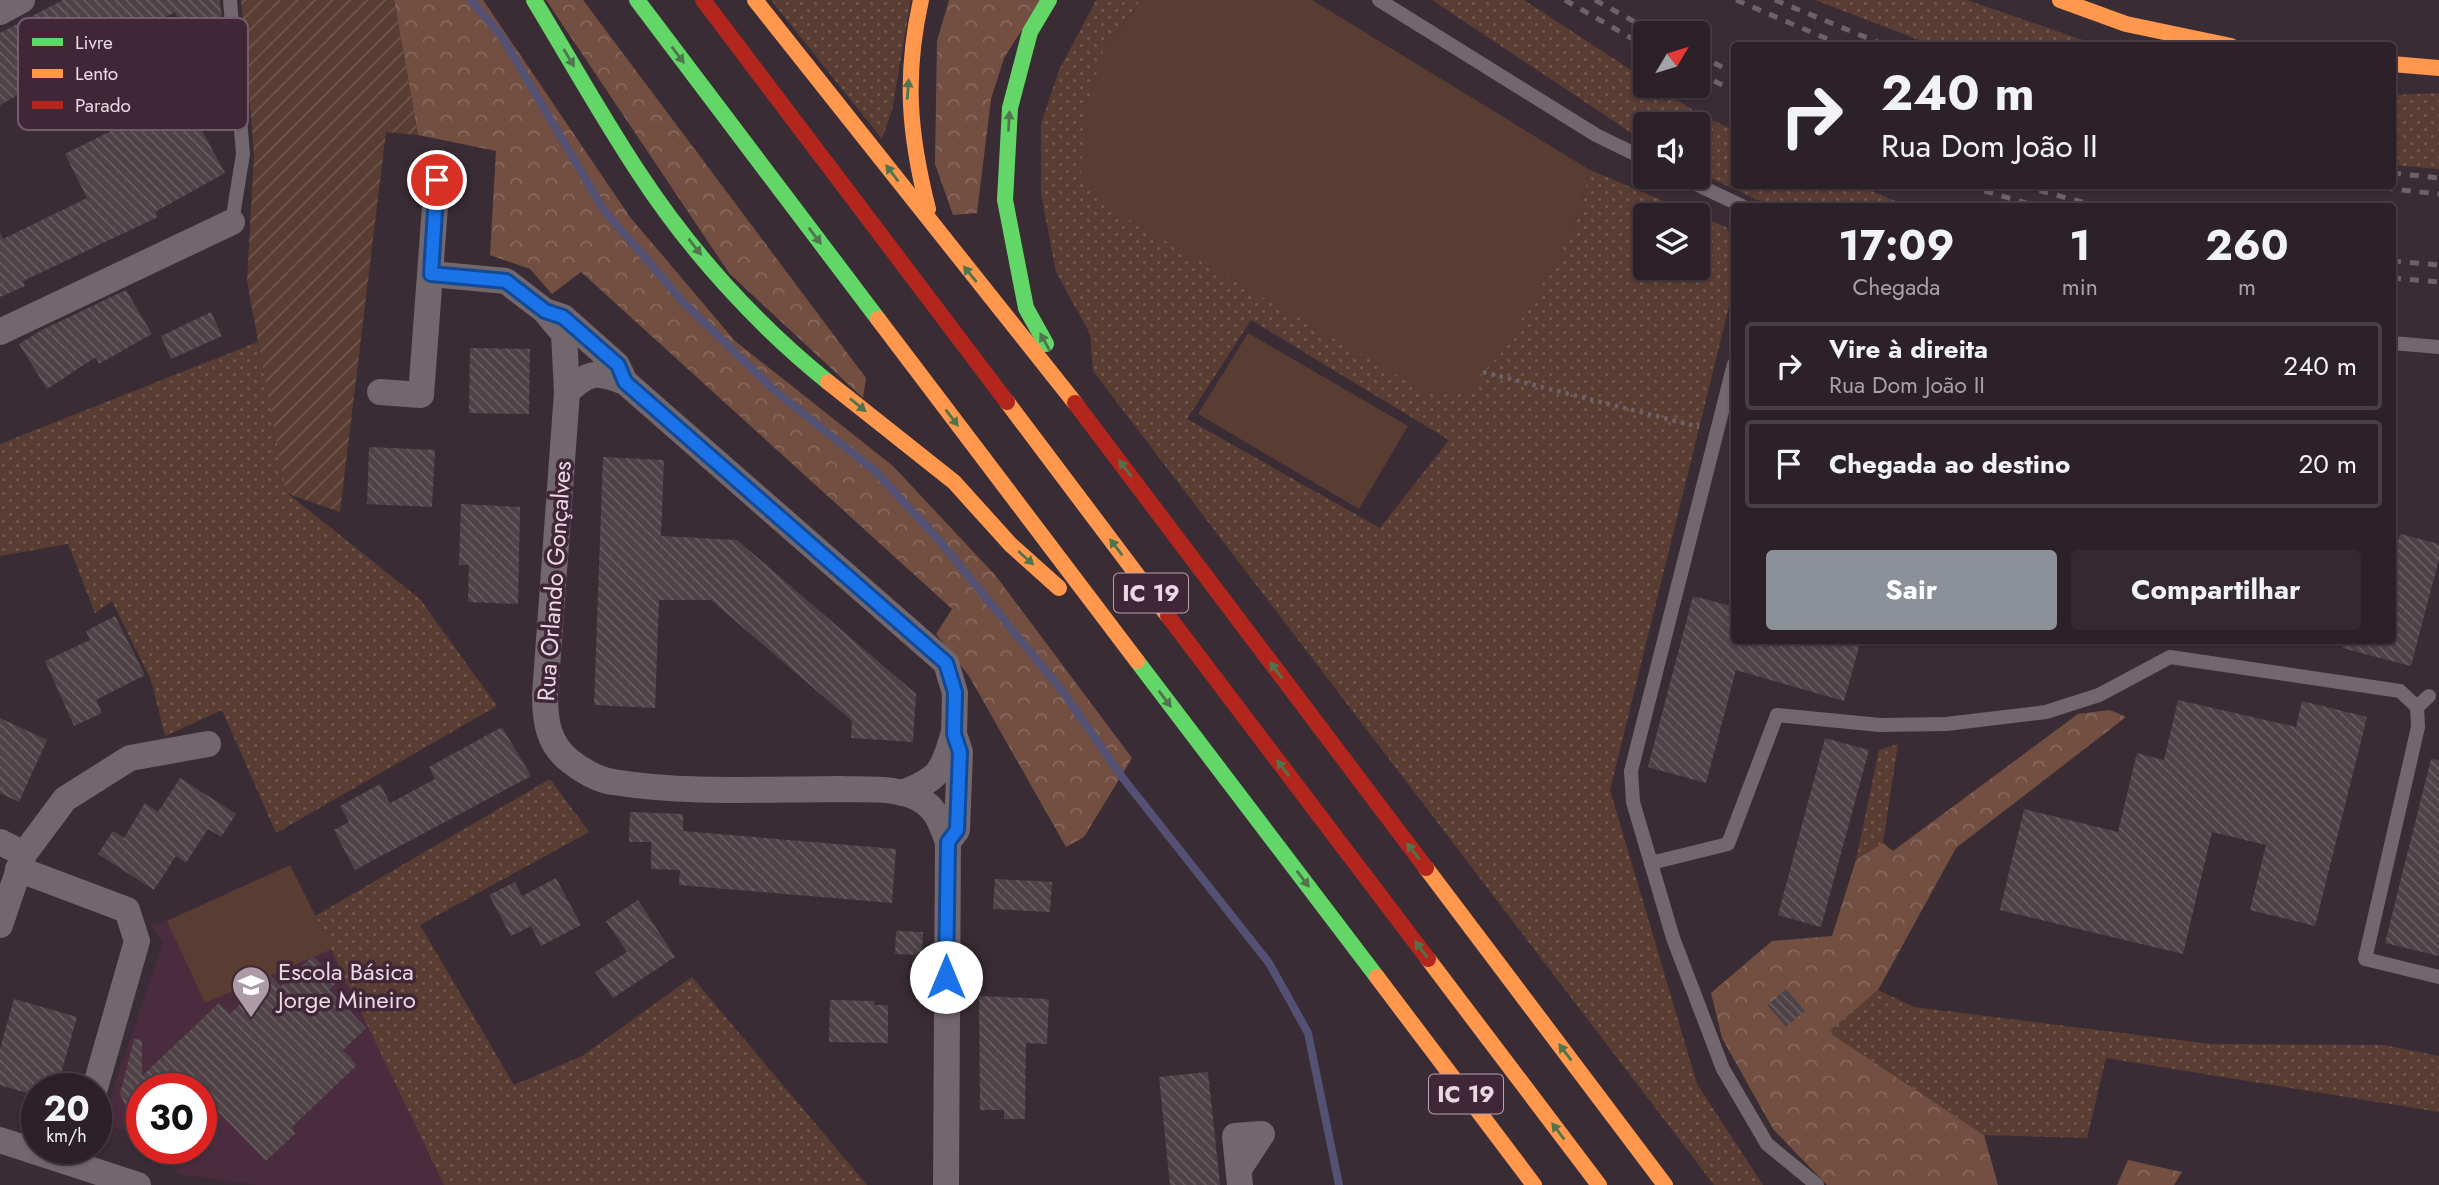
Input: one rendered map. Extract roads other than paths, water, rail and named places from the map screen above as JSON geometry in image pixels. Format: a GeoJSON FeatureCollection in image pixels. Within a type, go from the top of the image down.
{"type":"FeatureCollection","features":[{"type":"Feature","properties":{"kind":"main road"},"geometry":{"type":"LineString","coordinates":[[534,0],[640,175],[712,269],[792,353],[954,482],[1010,544],[1123,645]]}},
{"type":"Feature","properties":{"kind":"main road","name":"IC 19"},"geometry":{"type":"LineString","coordinates":[[637,0],[1534,1185]]}},
{"type":"Feature","properties":{"kind":"main road","name":"IC 19"},"geometry":{"type":"LineString","coordinates":[[703,0],[1599,1185]]}},
{"type":"Feature","properties":{"kind":"main road"},"geometry":{"type":"LineString","coordinates":[[755,0],[832,94],[933,228],[1090,422],[1665,1185]]}},
{"type":"Feature","properties":{"kind":"main road"},"geometry":{"type":"LineString","coordinates":[[921,0],[911,38],[907,109],[915,159],[933,228]]}},
{"type":"Feature","properties":{"kind":"main road"},"geometry":{"type":"LineString","coordinates":[[1049,0],[1030,32],[1010,108],[1005,200],[1026,309],[1090,422]]}},
{"type":"Feature","properties":{"kind":"main road"},"geometry":{"type":"LineString","coordinates":[[2060,0],[2126,24],[2212,42]]}},
{"type":"Feature","properties":{"kind":"main road"},"geometry":{"type":"LineString","coordinates":[[2396,64],[2439,68]]}},
{"type":"Feature","properties":{"kind":"street"},"geometry":{"type":"LineString","coordinates":[[0,12],[22,0]]}},
{"type":"Feature","properties":{"kind":"street"},"geometry":{"type":"LineString","coordinates":[[380,392],[421,395],[437,180]]}},
{"type":"Feature","properties":{"kind":"street"},"geometry":{"type":"LineString","coordinates":[[0,332],[232,222]]}},
{"type":"Feature","properties":{"kind":"street"},"geometry":{"type":"LineString","coordinates":[[431,274],[506,281],[545,311],[563,317],[618,365],[625,382]]}},
{"type":"Feature","properties":{"kind":"street","name":"Rua Orlando Gonçalves"},"geometry":{"type":"LineString","coordinates":[[545,311],[564,334],[567,392],[545,695],[545,724],[555,745],[569,761],[610,782],[685,788],[868,790],[902,793],[923,801],[939,817],[948,842]]}},
{"type":"Feature","properties":{"kind":"street"},"geometry":{"type":"LineString","coordinates":[[567,392],[583,378],[600,373],[625,382],[946,663],[955,692],[954,734],[945,764],[929,783],[902,793]]}},
{"type":"Feature","properties":{"kind":"street"},"geometry":{"type":"LineString","coordinates":[[946,1185],[948,842],[957,830],[960,752],[954,734]]}},
{"type":"Feature","properties":{"kind":"street"},"geometry":{"type":"LineString","coordinates":[[0,925],[21,861],[65,799],[130,758],[208,744]]}},
{"type":"Feature","properties":{"kind":"street"},"geometry":{"type":"LineString","coordinates":[[0,842],[21,861],[127,910],[137,941],[99,1073]]}},
{"type":"Feature","properties":{"kind":"street"},"geometry":{"type":"LineString","coordinates":[[0,1140],[67,1165],[138,1185]]}},
{"type":"Feature","properties":{"kind":"lane"},"geometry":{"type":"LineString","coordinates":[[230,0],[232,18]]}},
{"type":"Feature","properties":{"kind":"lane"},"geometry":{"type":"LineString","coordinates":[[1379,0],[1410,22],[1596,135],[1633,153]]}},
{"type":"Feature","properties":{"kind":"lane"},"geometry":{"type":"LineString","coordinates":[[232,222],[243,154],[241,130]]}},
{"type":"Feature","properties":{"kind":"lane"},"geometry":{"type":"LineString","coordinates":[[1706,189],[1736,203]]}},
{"type":"Feature","properties":{"kind":"lane"},"geometry":{"type":"LineString","coordinates":[[2396,343],[2439,347]]}},
{"type":"Feature","properties":{"kind":"lane"},"geometry":{"type":"LineString","coordinates":[[1731,376],[1631,771],[1633,802],[1673,938],[1723,1069],[1766,1144],[1817,1185]]}},
{"type":"Feature","properties":{"kind":"lane"},"geometry":{"type":"LineString","coordinates":[[1651,863],[1728,844],[1777,715],[1880,725],[1946,724],[2046,712],[2099,695],[2170,657],[2400,691],[2417,707],[2418,727],[2365,959],[2439,977]]}},
{"type":"Feature","properties":{"kind":"lane"},"geometry":{"type":"LineString","coordinates":[[2417,707],[2429,696]]}},
{"type":"Feature","properties":{"kind":"waterway"},"geometry":{"type":"LineString","coordinates":[[471,0],[502,37],[603,209],[684,303],[774,390],[875,471],[938,539],[1063,692],[1122,777],[1269,963],[1308,1033],[1339,1185]]}},
{"type":"Feature","properties":{"kind":"railway"},"geometry":{"type":"LineString","coordinates":[[1565,0],[1633,39]]}},
{"type":"Feature","properties":{"kind":"railway"},"geometry":{"type":"LineString","coordinates":[[1595,0],[1633,21]]}},
{"type":"Feature","properties":{"kind":"railway"},"geometry":{"type":"LineString","coordinates":[[1736,0],[1835,42]]}},
{"type":"Feature","properties":{"kind":"railway"},"geometry":{"type":"LineString","coordinates":[[1775,0],[1877,42]]}},
{"type":"Feature","properties":{"kind":"railway"},"geometry":{"type":"LineString","coordinates":[[1710,61],[1731,72]]}},
{"type":"Feature","properties":{"kind":"railway"},"geometry":{"type":"LineString","coordinates":[[1710,79],[1731,90]]}},
{"type":"Feature","properties":{"kind":"railway"},"geometry":{"type":"LineString","coordinates":[[2396,173],[2439,178]]}},
{"type":"Feature","properties":{"kind":"railway"},"geometry":{"type":"LineString","coordinates":[[1978,189],[2026,203]]}},
{"type":"Feature","properties":{"kind":"railway"},"geometry":{"type":"LineString","coordinates":[[2033,189],[2086,203]]}},
{"type":"Feature","properties":{"kind":"railway"},"geometry":{"type":"LineString","coordinates":[[2393,189],[2439,194]]}},
{"type":"Feature","properties":{"kind":"railway"},"geometry":{"type":"LineString","coordinates":[[2396,261],[2439,265]]}},
{"type":"Feature","properties":{"kind":"railway"},"geometry":{"type":"LineString","coordinates":[[2396,278],[2439,282]]}},
{"type":"Feature","properties":{"kind":"place","name":"Escola Básica Jorge Mineiro"},"geometry":{"type":"Point","coordinates":[251,1019]}}]}
